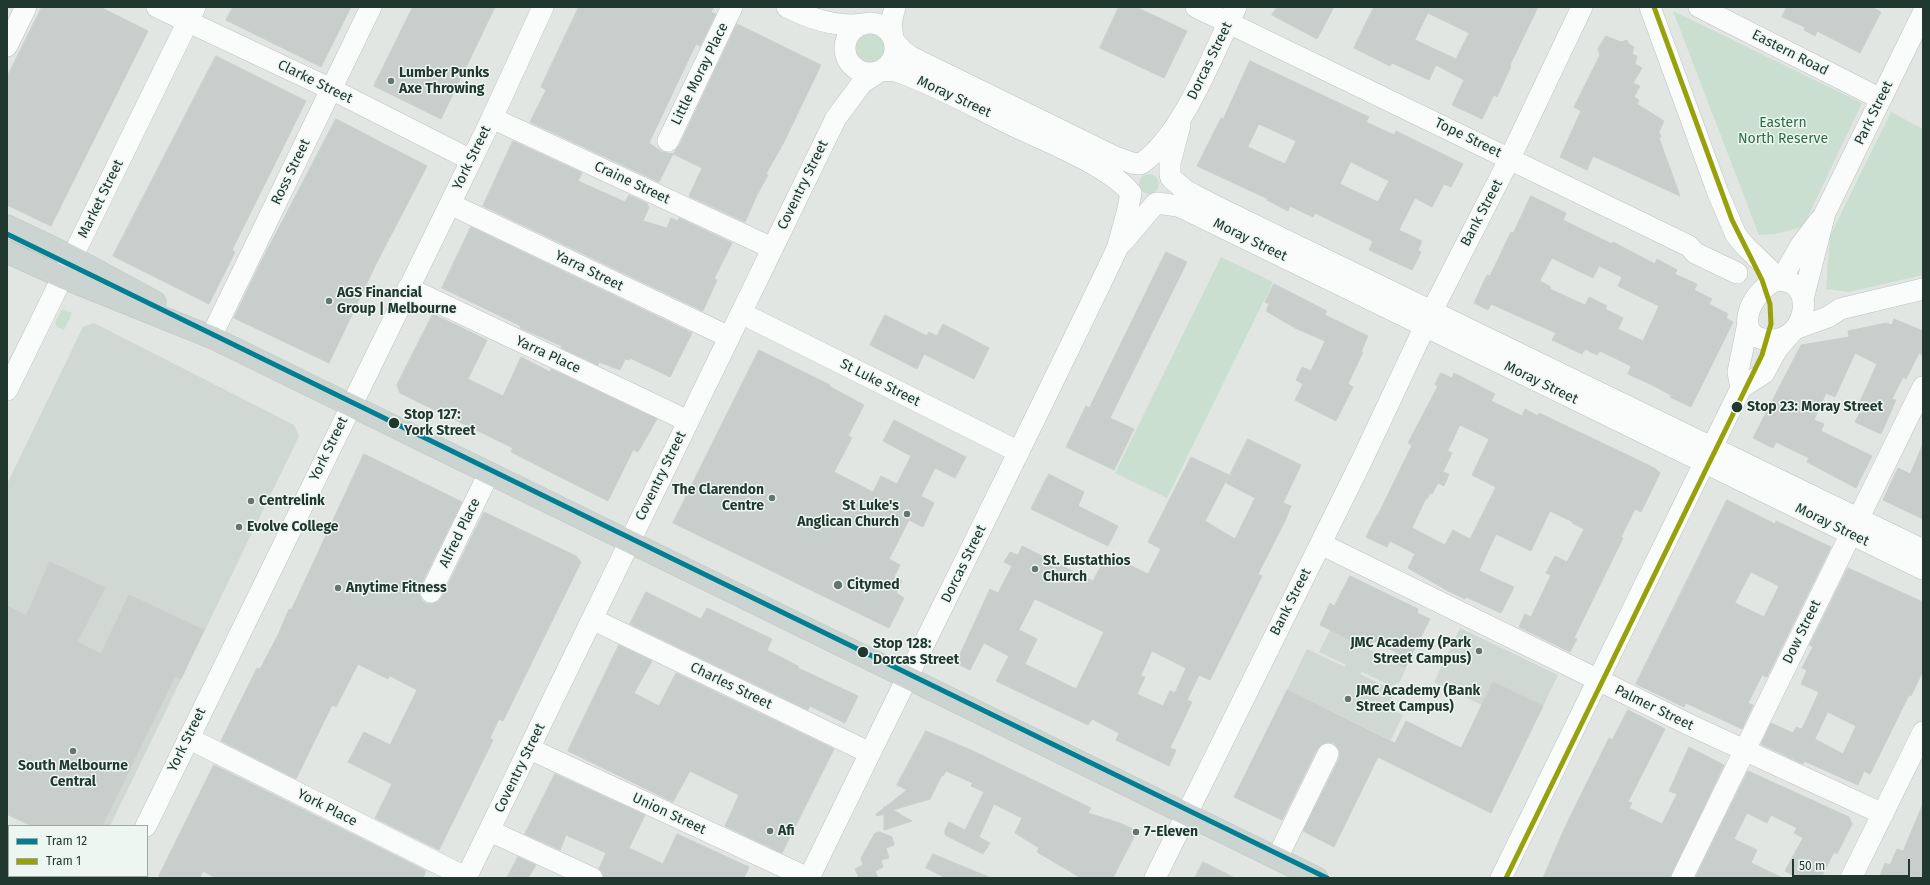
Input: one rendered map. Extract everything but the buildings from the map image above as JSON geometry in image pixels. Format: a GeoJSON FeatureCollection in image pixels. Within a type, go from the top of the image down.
{"type":"FeatureCollection","features":[{"type":"Feature","properties":{"kind":"main road"},"geometry":{"type":"LineString","coordinates":[[7,226],[72,257],[146,297],[210,336]]}},
{"type":"Feature","properties":{"kind":"main road"},"geometry":{"type":"LineString","coordinates":[[7,252],[62,277],[210,336],[1318,878]]}},
{"type":"Feature","properties":{"kind":"street"},"geometry":{"type":"LineString","coordinates":[[7,46],[26,7]]}},
{"type":"Feature","properties":{"kind":"street","name":"Clarke Street"},"geometry":{"type":"LineString","coordinates":[[157,7],[192,15],[331,89],[471,160]]}},
{"type":"Feature","properties":{"kind":"street","name":"Ross Street"},"geometry":{"type":"LineString","coordinates":[[210,336],[371,7]]}},
{"type":"Feature","properties":{"kind":"street","name":"York Street"},"geometry":{"type":"LineString","coordinates":[[146,825],[492,118],[543,7]]}},
{"type":"Feature","properties":{"kind":"street","name":"Little Moray Place"},"geometry":{"type":"LineString","coordinates":[[668,141],[732,7]]}},
{"type":"Feature","properties":{"kind":"street"},"geometry":{"type":"LineString","coordinates":[[847,58],[845,46],[847,38],[853,30],[866,24],[884,7]]}},
{"type":"Feature","properties":{"kind":"street"},"geometry":{"type":"LineString","coordinates":[[791,9],[834,40],[847,58],[860,72],[879,72],[892,61],[895,51],[891,23],[895,7]]}},
{"type":"Feature","properties":{"kind":"street","name":"Tope Street"},"geometry":{"type":"LineString","coordinates":[[1196,7],[1232,15],[1510,158],[1689,246],[1695,253],[1737,273]]}},
{"type":"Feature","properties":{"kind":"street","name":"Bank Street"},"geometry":{"type":"LineString","coordinates":[[1155,878],[1362,460],[1428,318],[1510,158],[1582,7]]}},
{"type":"Feature","properties":{"kind":"street"},"geometry":{"type":"LineString","coordinates":[[1501,878],[1741,388],[1764,373],[1777,349],[1794,330],[1803,316],[1803,299],[1796,287],[1781,280],[1745,246],[1736,235],[1718,193],[1650,7]]}},
{"type":"Feature","properties":{"kind":"street","name":"Eastern Road"},"geometry":{"type":"LineString","coordinates":[[1699,7],[1882,98]]}},
{"type":"Feature","properties":{"kind":"street"},"geometry":{"type":"LineString","coordinates":[[791,9],[844,26],[866,24],[881,26],[888,31],[894,40]]}},
{"type":"Feature","properties":{"kind":"street","name":"Park Street"},"geometry":{"type":"LineString","coordinates":[[1781,280],[1800,245],[1825,213],[1923,13]]}},
{"type":"Feature","properties":{"kind":"street","name":"Market Street"},"geometry":{"type":"LineString","coordinates":[[7,390],[192,15]]}},
{"type":"Feature","properties":{"kind":"street","name":"Dorcas Street"},"geometry":{"type":"LineString","coordinates":[[1141,163],[1154,153],[1183,114],[1232,15]]}},
{"type":"Feature","properties":{"kind":"street","name":"Moray Street"},"geometry":{"type":"LineString","coordinates":[[894,40],[903,51],[917,60],[1113,156],[1132,164],[1141,163]]}},
{"type":"Feature","properties":{"kind":"street","name":"Coventry Street"},"geometry":{"type":"LineString","coordinates":[[836,118],[849,69],[847,58]]}},
{"type":"Feature","properties":{"kind":"street","name":"Moray Street"},"geometry":{"type":"LineString","coordinates":[[879,72],[889,70],[899,72],[949,94],[1078,156],[1113,176],[1130,192]]}},
{"type":"Feature","properties":{"kind":"street","name":"Coventry Street"},"geometry":{"type":"LineString","coordinates":[[467,878],[836,118],[862,83],[879,72]]}},
{"type":"Feature","properties":{"kind":"street","name":"Dorcas Street"},"geometry":{"type":"LineString","coordinates":[[1170,176],[1170,160],[1183,114]]}},
{"type":"Feature","properties":{"kind":"street","name":"Craine Street"},"geometry":{"type":"LineString","coordinates":[[492,118],[772,248]]}},
{"type":"Feature","properties":{"kind":"street"},"geometry":{"type":"LineString","coordinates":[[1151,161],[1161,164],[1170,176],[1171,187],[1168,195],[1156,204],[1141,203],[1130,192],[1129,177],[1133,169],[1141,163],[1151,161]]}},
{"type":"Feature","properties":{"kind":"street","name":"Moray Street"},"geometry":{"type":"LineString","coordinates":[[1170,176],[1185,190],[1428,318],[1855,526],[1923,550]]}},
{"type":"Feature","properties":{"kind":"street","name":"Dorcas Street"},"geometry":{"type":"LineString","coordinates":[[809,878],[1117,249],[1128,213],[1130,192]]}},
{"type":"Feature","properties":{"kind":"street","name":"Yarra Street"},"geometry":{"type":"LineString","coordinates":[[450,204],[729,337]]}},
{"type":"Feature","properties":{"kind":"street","name":"Moray Street"},"geometry":{"type":"LineString","coordinates":[[1156,204],[1180,206],[1428,318]]}},
{"type":"Feature","properties":{"kind":"street","name":"Dorcas Street"},"geometry":{"type":"LineString","coordinates":[[1117,249],[1156,204]]}},
{"type":"Feature","properties":{"kind":"street","name":"Park Street"},"geometry":{"type":"LineString","coordinates":[[1803,299],[1825,213]]}},
{"type":"Feature","properties":{"kind":"street"},"geometry":{"type":"LineString","coordinates":[[1736,235],[1737,273],[1748,319],[1753,334],[1765,340],[1781,338],[1794,330],[1828,317],[1840,309],[1923,289]]}},
{"type":"Feature","properties":{"kind":"street"},"geometry":{"type":"LineString","coordinates":[[1741,388],[1738,372],[1750,306],[1758,294],[1772,283],[1781,280]]}},
{"type":"Feature","properties":{"kind":"street","name":"Yarra Place"},"geometry":{"type":"LineString","coordinates":[[408,288],[688,421]]}},
{"type":"Feature","properties":{"kind":"street"},"geometry":{"type":"LineString","coordinates":[[1803,299],[1840,309]]}},
{"type":"Feature","properties":{"kind":"street","name":"St Luke Street"},"geometry":{"type":"LineString","coordinates":[[741,313],[1018,452]]}},
{"type":"Feature","properties":{"kind":"street","name":"Dow Street"},"geometry":{"type":"LineString","coordinates":[[1682,878],[1923,387]]}},
{"type":"Feature","properties":{"kind":"street","name":"Alfred Place"},"geometry":{"type":"LineString","coordinates":[[431,592],[489,473]]}},
{"type":"Feature","properties":{"kind":"street","name":"Moray Street"},"geometry":{"type":"LineString","coordinates":[[1855,526],[1923,569]]}},
{"type":"Feature","properties":{"kind":"street","name":"Palmer Street"},"geometry":{"type":"LineString","coordinates":[[1320,544],[1744,750],[1883,814]]}},
{"type":"Feature","properties":{"kind":"street","name":"Charles Street"},"geometry":{"type":"LineString","coordinates":[[592,619],[870,753]]}},
{"type":"Feature","properties":{"kind":"street"},"geometry":{"type":"LineString","coordinates":[[1852,878],[1923,732]]}},
{"type":"Feature","properties":{"kind":"street","name":"York Place"},"geometry":{"type":"LineString","coordinates":[[188,738],[467,878]]}},
{"type":"Feature","properties":{"kind":"street","name":"Union Street"},"geometry":{"type":"LineString","coordinates":[[530,749],[809,878]]}},
{"type":"Feature","properties":{"kind":"street"},"geometry":{"type":"LineString","coordinates":[[1277,858],[1328,754]]}},
{"type":"Feature","properties":{"kind":"street"},"geometry":{"type":"LineString","coordinates":[[490,831],[592,878]]}},
{"type":"Feature","properties":{"kind":"shaded area"},"geometry":{"type":"Polygon","coordinates":[[[94,323],[294,425],[299,436],[110,825],[28,825],[7,815],[7,484],[83,327],[94,323]]]}},
{"type":"Feature","properties":{"kind":"shaded area","name":"JMC Academy (Park Street Campus)"},"geometry":{"type":"Polygon","coordinates":[[[1460,628],[1558,675],[1543,706],[1493,682],[1482,705],[1434,682],[1460,628]]]}},
{"type":"Feature","properties":{"kind":"shaded area","name":"JMC Academy (Bank Street Campus)"},"geometry":{"type":"Polygon","coordinates":[[[1330,630],[1406,668],[1399,683],[1391,686],[1362,672],[1360,674],[1395,691],[1387,708],[1403,715],[1391,740],[1287,690],[1307,649],[1345,667],[1346,665],[1319,652],[1330,630]]]}},
{"type":"Feature","properties":{"kind":"green space","name":"Eastern North Reserve"},"geometry":{"type":"Polygon","coordinates":[[[1673,11],[1862,103],[1803,227],[1775,234],[1759,235],[1673,11]]]}},
{"type":"Feature","properties":{"kind":"green space"},"geometry":{"type":"Polygon","coordinates":[[[870,33],[881,37],[885,48],[881,59],[870,63],[859,59],[855,48],[859,37],[870,33]]]}},
{"type":"Feature","properties":{"kind":"green space"},"geometry":{"type":"Polygon","coordinates":[[[1891,112],[1923,129],[1923,275],[1849,292],[1826,289],[1830,236],[1891,112]]]}},
{"type":"Feature","properties":{"kind":"green space"},"geometry":{"type":"Polygon","coordinates":[[[1149,174],[1156,177],[1159,184],[1156,191],[1149,194],[1142,191],[1139,184],[1142,177],[1149,174]]]}},
{"type":"Feature","properties":{"kind":"green space"},"geometry":{"type":"Polygon","coordinates":[[[1221,257],[1273,282],[1167,498],[1115,473],[1221,257]]]}},
{"type":"Feature","properties":{"kind":"green space"},"geometry":{"type":"Polygon","coordinates":[[[62,309],[72,313],[64,330],[57,327],[55,323],[62,309]]]}},
{"type":"Feature","properties":{"kind":"tram line","name":"1"},"geometry":{"type":"LineString","coordinates":[[1506,878],[1762,355],[1771,324],[1770,304],[1762,280],[1732,220],[1654,7]]}},
{"type":"Feature","properties":{"kind":"tram line","name":"12"},"geometry":{"type":"LineString","coordinates":[[7,234],[1327,878]]}},
{"type":"Feature","properties":{"kind":"place","name":"Lumber Punks Axe Throwing"},"geometry":{"type":"Point","coordinates":[391,81]}},
{"type":"Feature","properties":{"kind":"place","name":"AGS Financial Group | Melbourne"},"geometry":{"type":"Point","coordinates":[329,301]}},
{"type":"Feature","properties":{"kind":"place","name":"Stop 23: Moray Street"},"geometry":{"type":"Point","coordinates":[1737,407]}},
{"type":"Feature","properties":{"kind":"place","name":"Stop 127: York Street"},"geometry":{"type":"Point","coordinates":[394,423]}},
{"type":"Feature","properties":{"kind":"place","name":"The Clarendon Centre"},"geometry":{"type":"Point","coordinates":[772,498]}},
{"type":"Feature","properties":{"kind":"place","name":"Centrelink"},"geometry":{"type":"Point","coordinates":[251,501]}},
{"type":"Feature","properties":{"kind":"place","name":"St Luke's Anglican Church"},"geometry":{"type":"Point","coordinates":[907,514]}},
{"type":"Feature","properties":{"kind":"place","name":"Evolve College"},"geometry":{"type":"Point","coordinates":[239,527]}},
{"type":"Feature","properties":{"kind":"place","name":"St. Eustathios Church"},"geometry":{"type":"Point","coordinates":[1035,569]}},
{"type":"Feature","properties":{"kind":"place","name":"Citymed"},"geometry":{"type":"Point","coordinates":[838,585]}},
{"type":"Feature","properties":{"kind":"place","name":"Anytime Fitness"},"geometry":{"type":"Point","coordinates":[338,588]}},
{"type":"Feature","properties":{"kind":"place","name":"JMC Academy (Park Street Campus)"},"geometry":{"type":"Point","coordinates":[1479,651]}},
{"type":"Feature","properties":{"kind":"place","name":"Stop 128: Dorcas Street"},"geometry":{"type":"Point","coordinates":[863,652]}},
{"type":"Feature","properties":{"kind":"place","name":"JMC Academy (Bank Street Campus)"},"geometry":{"type":"Point","coordinates":[1348,699]}},
{"type":"Feature","properties":{"kind":"place","name":"South Melbourne Central"},"geometry":{"type":"Point","coordinates":[73,751]}},
{"type":"Feature","properties":{"kind":"place","name":"Afi"},"geometry":{"type":"Point","coordinates":[770,831]}},
{"type":"Feature","properties":{"kind":"place","name":"7-Eleven"},"geometry":{"type":"Point","coordinates":[1136,832]}}]}
